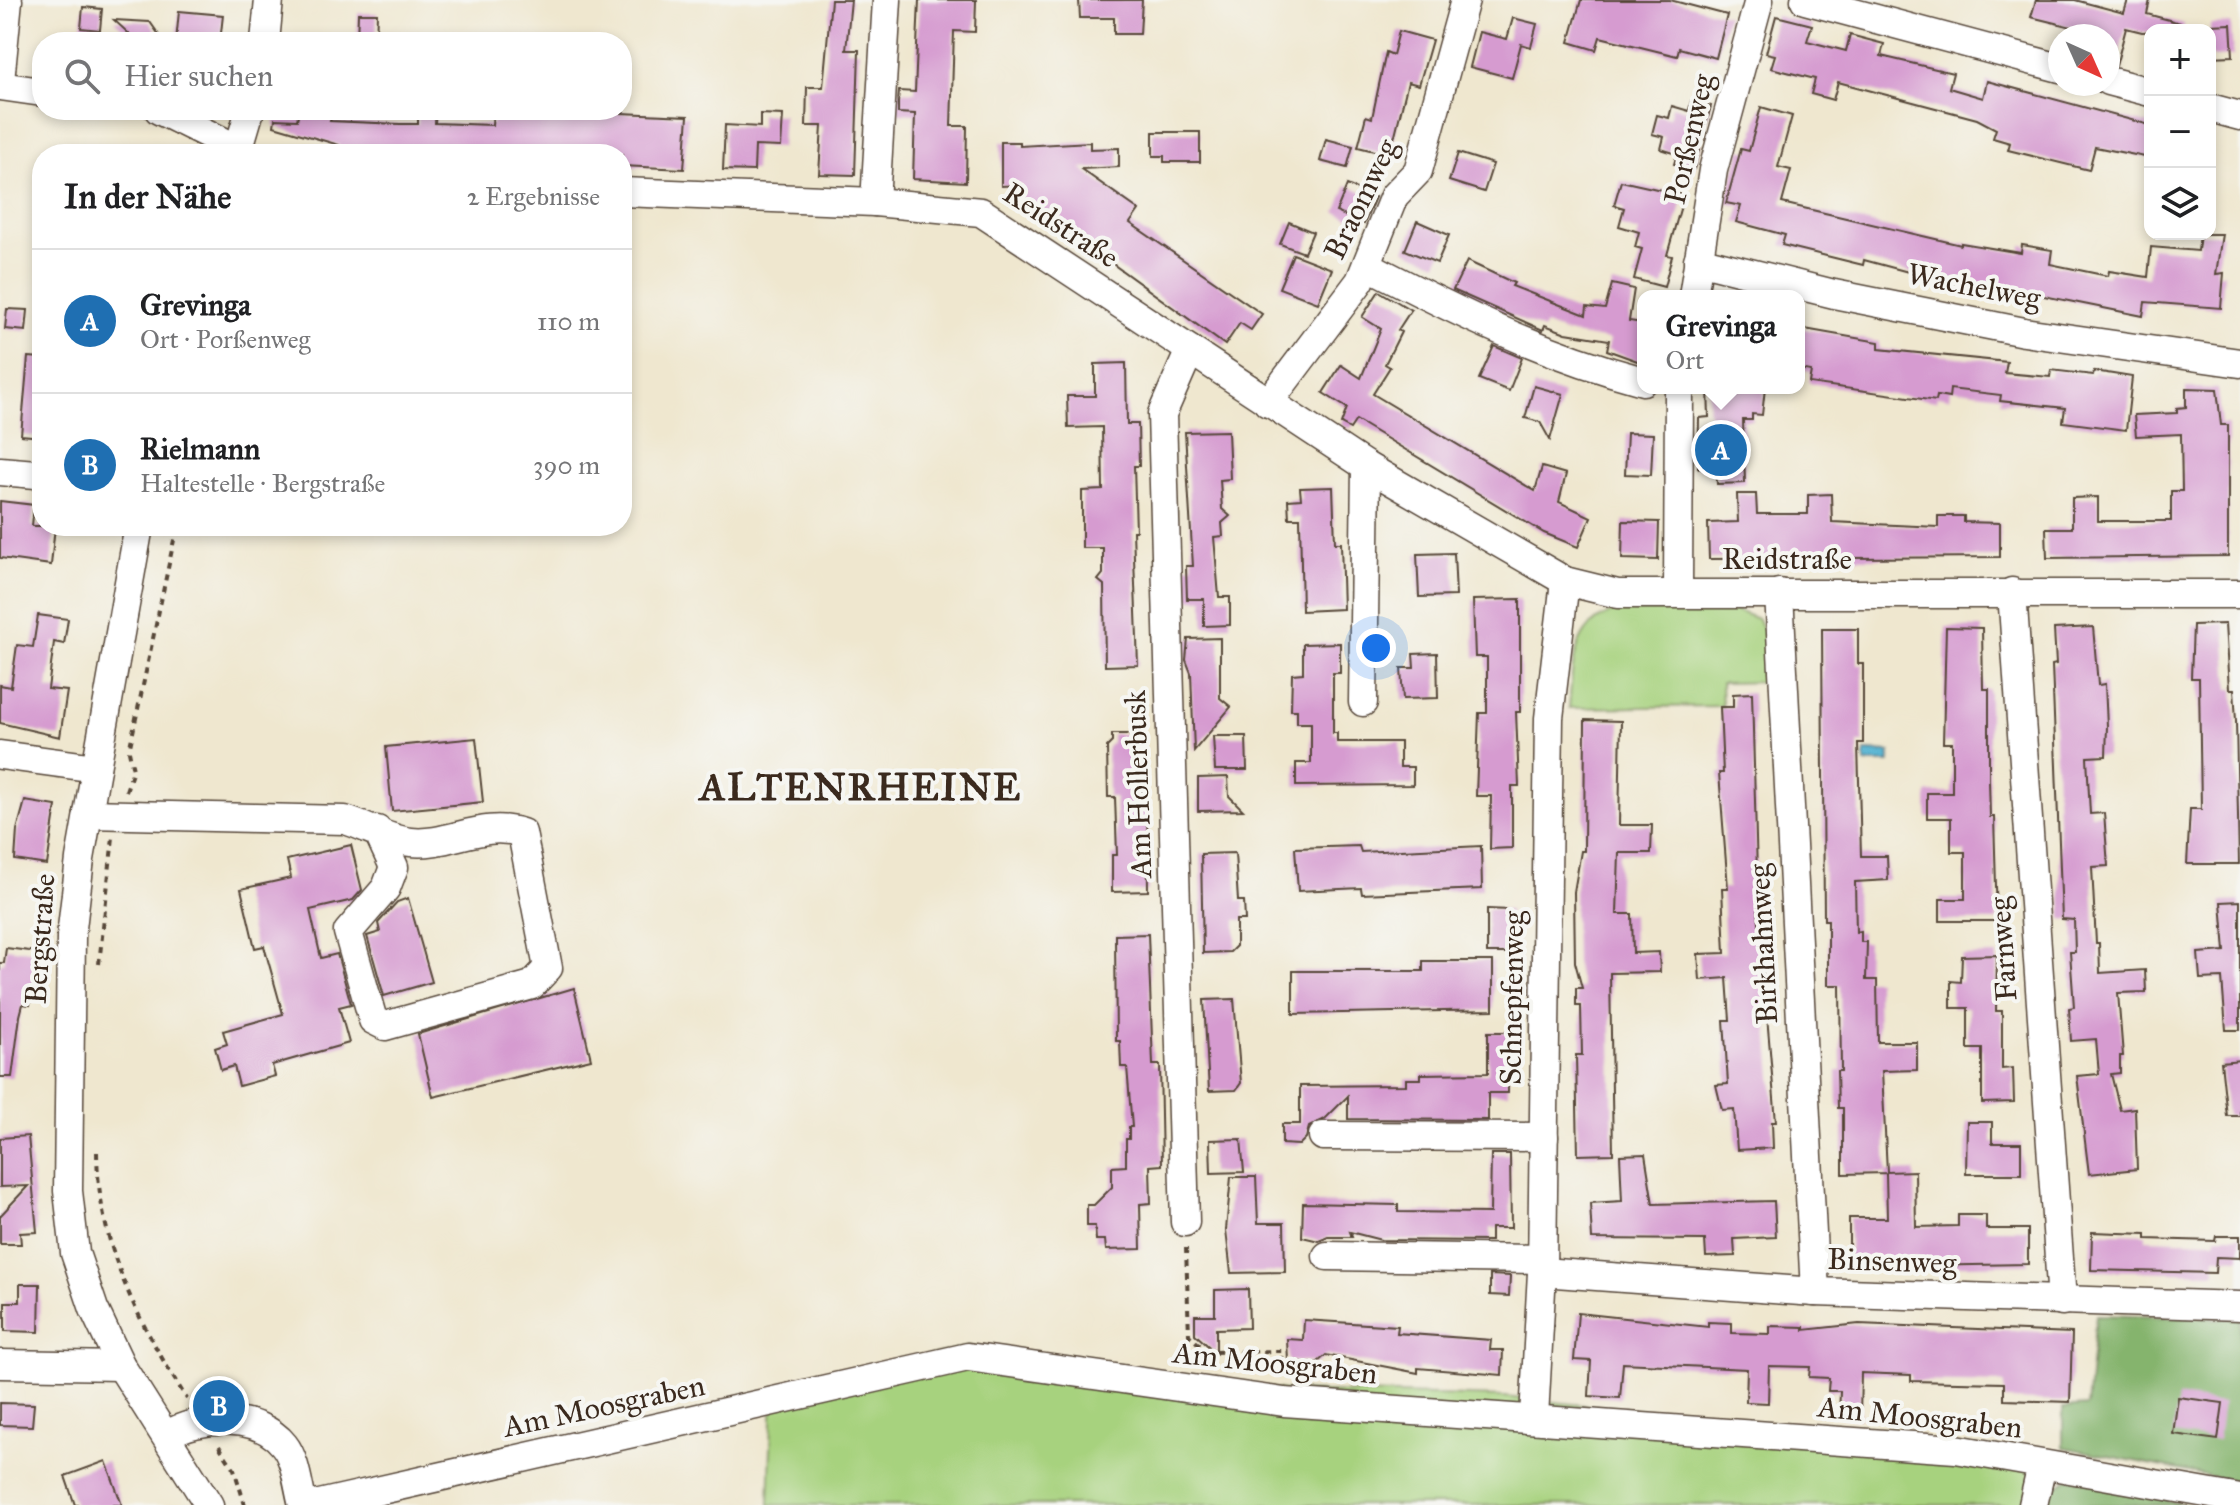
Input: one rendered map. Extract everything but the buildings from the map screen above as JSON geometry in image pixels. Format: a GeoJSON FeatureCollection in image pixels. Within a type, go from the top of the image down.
{"type":"FeatureCollection","features":[{"type":"Feature","properties":{"kind":"street"},"geometry":{"type":"LineString","coordinates":[[8,0],[0,83],[32,90]]}},
{"type":"Feature","properties":{"kind":"street"},"geometry":{"type":"LineString","coordinates":[[266,32],[269,0]]}},
{"type":"Feature","properties":{"kind":"street"},"geometry":{"type":"LineString","coordinates":[[875,202],[887,0]]}},
{"type":"Feature","properties":{"kind":"street","name":"Braomweg"},"geometry":{"type":"LineString","coordinates":[[1268,403],[1360,281],[1394,196],[1418,171],[1465,0]]}},
{"type":"Feature","properties":{"kind":"street","name":"Porßenweg"},"geometry":{"type":"LineString","coordinates":[[1694,290],[1713,170],[1759,0]]}},
{"type":"Feature","properties":{"kind":"street"},"geometry":{"type":"LineString","coordinates":[[1805,0],[2048,65]]}},
{"type":"Feature","properties":{"kind":"street"},"geometry":{"type":"LineString","coordinates":[[2120,84],[2144,90]]}},
{"type":"Feature","properties":{"kind":"street"},"geometry":{"type":"LineString","coordinates":[[2216,110],[2240,116]]}},
{"type":"Feature","properties":{"kind":"street"},"geometry":{"type":"LineString","coordinates":[[178,120],[224,144]]}},
{"type":"Feature","properties":{"kind":"street"},"geometry":{"type":"LineString","coordinates":[[243,144],[248,120]]}},
{"type":"Feature","properties":{"kind":"street","name":"Reidstraße"},"geometry":{"type":"LineString","coordinates":[[632,192],[875,202],[981,212],[1366,466],[1565,581],[1618,594],[2240,594]]}},
{"type":"Feature","properties":{"kind":"street","name":"Wachelweg"},"geometry":{"type":"LineString","coordinates":[[1698,260],[1834,294],[2024,332],[2240,363]]}},
{"type":"Feature","properties":{"kind":"street"},"geometry":{"type":"LineString","coordinates":[[1367,265],[1490,329],[1583,365],[1637,379]]}},
{"type":"Feature","properties":{"kind":"street","name":"Am Hollerbusk"},"geometry":{"type":"LineString","coordinates":[[1185,1222],[1162,414],[1190,350]]}},
{"type":"Feature","properties":{"kind":"street"},"geometry":{"type":"LineString","coordinates":[[1675,394],[1678,593]]}},
{"type":"Feature","properties":{"kind":"street"},"geometry":{"type":"LineString","coordinates":[[1363,702],[1366,466]]}},
{"type":"Feature","properties":{"kind":"street"},"geometry":{"type":"LineString","coordinates":[[0,471],[32,474]]}},
{"type":"Feature","properties":{"kind":"street","name":"Bergstraße"},"geometry":{"type":"LineString","coordinates":[[137,536],[88,814],[71,937],[68,1191],[75,1253],[94,1309],[121,1366],[209,1505]]}},
{"type":"Feature","properties":{"kind":"street","name":"Schnepfenweg"},"geometry":{"type":"LineString","coordinates":[[1534,1417],[1542,1265],[1549,718],[1565,581]]}},
{"type":"Feature","properties":{"kind":"street","name":"Farnweg"},"geometry":{"type":"LineString","coordinates":[[2012,592],[2062,1301]]}},
{"type":"Feature","properties":{"kind":"street","name":"Birkhahnweg"},"geometry":{"type":"LineString","coordinates":[[1779,593],[1815,1292]]}},
{"type":"Feature","properties":{"kind":"street"},"geometry":{"type":"LineString","coordinates":[[0,755],[96,768]]}},
{"type":"Feature","properties":{"kind":"street"},"geometry":{"type":"LineString","coordinates":[[88,814],[345,820],[377,830],[411,842],[503,827],[522,833],[548,968],[532,985],[385,1026],[373,1020],[348,932],[386,888],[394,867],[377,830]]}},
{"type":"Feature","properties":{"kind":"street"},"geometry":{"type":"LineString","coordinates":[[1323,1136],[1544,1137]]}},
{"type":"Feature","properties":{"kind":"street","name":"Binsenweg"},"geometry":{"type":"LineString","coordinates":[[1327,1256],[1542,1265],[1815,1292],[2240,1306]]}},
{"type":"Feature","properties":{"kind":"street","name":"Am Moosgraben"},"geometry":{"type":"LineString","coordinates":[[315,1505],[968,1357],[1284,1402],[1534,1417],[1956,1449],[2240,1499]]}},
{"type":"Feature","properties":{"kind":"street"},"geometry":{"type":"LineString","coordinates":[[0,1364],[121,1366]]}},
{"type":"Feature","properties":{"kind":"street"},"geometry":{"type":"LineString","coordinates":[[167,1435],[200,1420],[219,1419],[263,1430],[284,1445],[303,1505]]}},
{"type":"Feature","properties":{"kind":"street"},"geometry":{"type":"LineString","coordinates":[[2033,1505],[2042,1465]]}},
{"type":"Feature","properties":{"kind":"path"},"geometry":{"type":"LineString","coordinates":[[98,972],[100,928],[117,815],[133,770],[129,751],[175,536]]}},
{"type":"Feature","properties":{"kind":"path"},"geometry":{"type":"LineString","coordinates":[[96,1137],[97,1181],[115,1268],[139,1320],[234,1469],[245,1505]]}},
{"type":"Feature","properties":{"kind":"path"},"geometry":{"type":"LineString","coordinates":[[1185,1222],[1189,1335],[1207,1352],[1282,1351],[1284,1402]]}},
{"type":"Feature","properties":{"kind":"green space"},"geometry":{"type":"Polygon","coordinates":[[[1729,608],[1758,619],[1770,646],[1771,682],[1721,683],[1722,706],[1569,708],[1578,648],[1583,635],[1604,616],[1620,611],[1729,608]]]}},
{"type":"Feature","properties":{"kind":"green space"},"geometry":{"type":"Polygon","coordinates":[[[2096,1315],[2240,1319],[2240,1482],[2063,1447],[2063,1408],[2087,1406],[2096,1315]]]}},
{"type":"Feature","properties":{"kind":"green space"},"geometry":{"type":"Polygon","coordinates":[[[967,1347],[1291,1391],[1504,1397],[1692,1416],[2042,1465],[2046,1505],[769,1505],[773,1391],[967,1347]]]}},
{"type":"Feature","properties":{"kind":"green space"},"geometry":{"type":"Polygon","coordinates":[[[2070,1478],[2188,1505],[2046,1505],[2048,1492],[2070,1478]]]}},
{"type":"Feature","properties":{"kind":"water"},"geometry":{"type":"Polygon","coordinates":[[[1865,751],[1890,752],[1889,763],[1865,763],[1865,751]]]}},
{"type":"Feature","properties":{"kind":"place","name":"Grevinga"},"geometry":{"type":"Point","coordinates":[1721,450]}},
{"type":"Feature","properties":{"kind":"place","name":"Rielmann"},"geometry":{"type":"Point","coordinates":[219,1406]}},
{"type":"Feature","properties":{"kind":"district","name":"ALTENRHEINE"},"geometry":{"type":"Point","coordinates":[861,787]}}]}
